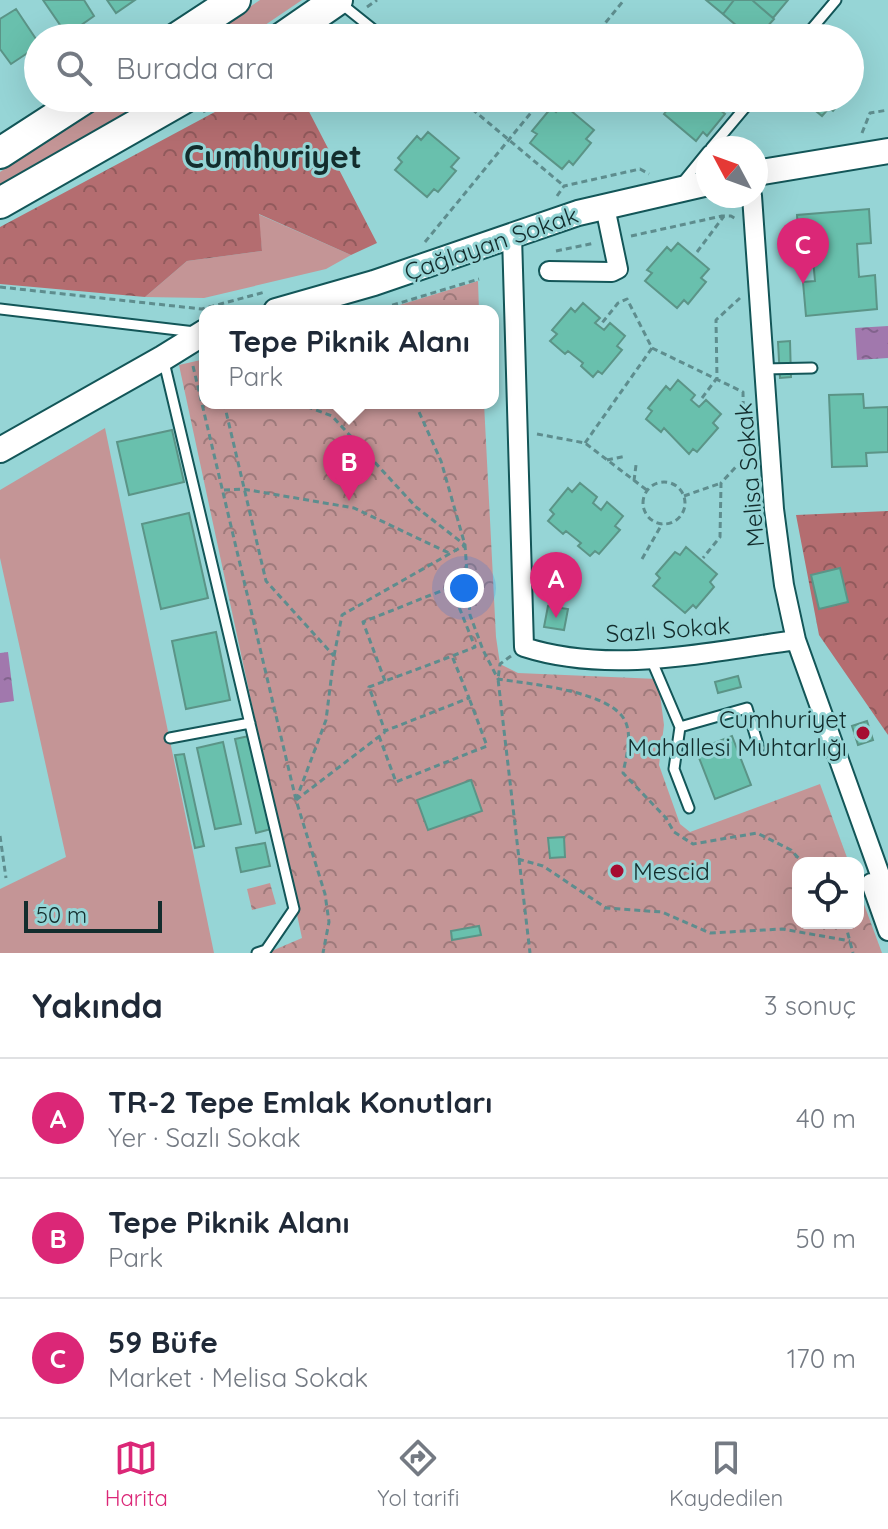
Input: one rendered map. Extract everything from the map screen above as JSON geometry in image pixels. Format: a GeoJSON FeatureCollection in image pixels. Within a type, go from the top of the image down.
{"type":"FeatureCollection","features":[{"type":"Feature","properties":{"kind":"main road"},"geometry":{"type":"LineString","coordinates":[[198,24],[235,0]]}},
{"type":"Feature","properties":{"kind":"main road"},"geometry":{"type":"LineString","coordinates":[[302,24],[337,0]]}},
{"type":"Feature","properties":{"kind":"main road"},"geometry":{"type":"LineString","coordinates":[[0,153],[63,112]]}},
{"type":"Feature","properties":{"kind":"main road"},"geometry":{"type":"LineString","coordinates":[[0,203],[159,112]]}},
{"type":"Feature","properties":{"kind":"street"},"geometry":{"type":"LineString","coordinates":[[768,171],[888,151]]}},
{"type":"Feature","properties":{"kind":"street","name":"Çağlayan Sokak"},"geometry":{"type":"LineString","coordinates":[[271,302],[396,275],[578,213],[696,186]]}},
{"type":"Feature","properties":{"kind":"street"},"geometry":{"type":"LineString","coordinates":[[546,262],[612,272],[618,269],[605,207]]}},
{"type":"Feature","properties":{"kind":"street","name":"Melisa Sokak"},"geometry":{"type":"LineString","coordinates":[[753,208],[774,509],[784,585],[796,640],[888,897]]}},
{"type":"Feature","properties":{"kind":"street"},"geometry":{"type":"LineString","coordinates":[[512,236],[531,582],[524,647]]}},
{"type":"Feature","properties":{"kind":"street"},"geometry":{"type":"LineString","coordinates":[[0,450],[199,335]]}},
{"type":"Feature","properties":{"kind":"street","name":"Sazlı Sokak"},"geometry":{"type":"LineString","coordinates":[[524,647],[556,658],[651,659],[796,640]]}},
{"type":"Feature","properties":{"kind":"street","name":"Melisa Sokak"},"geometry":{"type":"LineString","coordinates":[[834,743],[837,787],[888,931]]}},
{"type":"Feature","properties":{"kind":"lane"},"geometry":{"type":"LineString","coordinates":[[337,0],[367,24]]}},
{"type":"Feature","properties":{"kind":"lane"},"geometry":{"type":"LineString","coordinates":[[816,24],[836,0]]}},
{"type":"Feature","properties":{"kind":"lane"},"geometry":{"type":"LineString","coordinates":[[722,136],[741,112]]}},
{"type":"Feature","properties":{"kind":"lane"},"geometry":{"type":"LineString","coordinates":[[675,191],[696,166]]}},
{"type":"Feature","properties":{"kind":"lane"},"geometry":{"type":"LineString","coordinates":[[0,309],[199,331]]}},
{"type":"Feature","properties":{"kind":"lane"},"geometry":{"type":"LineString","coordinates":[[163,358],[294,909],[266,950],[257,953]]}},
{"type":"Feature","properties":{"kind":"lane"},"geometry":{"type":"LineString","coordinates":[[763,369],[812,368]]}},
{"type":"Feature","properties":{"kind":"lane"},"geometry":{"type":"LineString","coordinates":[[651,659],[680,727],[674,769],[689,808]]}},
{"type":"Feature","properties":{"kind":"lane"},"geometry":{"type":"LineString","coordinates":[[680,727],[747,708],[759,748]]}},
{"type":"Feature","properties":{"kind":"lane"},"geometry":{"type":"LineString","coordinates":[[170,738],[250,723]]}},
{"type":"Feature","properties":{"kind":"path"},"geometry":{"type":"LineString","coordinates":[[604,24],[624,0]]}},
{"type":"Feature","properties":{"kind":"path"},"geometry":{"type":"LineString","coordinates":[[476,112],[564,186]]}},
{"type":"Feature","properties":{"kind":"path"},"geometry":{"type":"LineString","coordinates":[[396,275],[532,112]]}},
{"type":"Feature","properties":{"kind":"path"},"geometry":{"type":"LineString","coordinates":[[550,205],[564,186],[640,169],[651,175]]}},
{"type":"Feature","properties":{"kind":"path"},"geometry":{"type":"LineString","coordinates":[[626,237],[724,216],[738,221]]}},
{"type":"Feature","properties":{"kind":"path"},"geometry":{"type":"LineString","coordinates":[[697,252],[724,216]]}},
{"type":"Feature","properties":{"kind":"path"},"geometry":{"type":"LineString","coordinates":[[546,262],[602,242]]}},
{"type":"Feature","properties":{"kind":"path"},"geometry":{"type":"LineString","coordinates":[[393,305],[479,279]]}},
{"type":"Feature","properties":{"kind":"path"},"geometry":{"type":"LineString","coordinates":[[0,287],[199,309]]}},
{"type":"Feature","properties":{"kind":"path"},"geometry":{"type":"LineString","coordinates":[[602,323],[618,303],[627,299],[652,348],[743,392],[744,458],[721,483],[684,496]]}},
{"type":"Feature","properties":{"kind":"path"},"geometry":{"type":"LineString","coordinates":[[702,398],[717,378],[716,320],[740,299]]}},
{"type":"Feature","properties":{"kind":"path"},"geometry":{"type":"LineString","coordinates":[[241,305],[271,302]]}},
{"type":"Feature","properties":{"kind":"path"},"geometry":{"type":"LineString","coordinates":[[199,340],[191,353],[199,380]]}},
{"type":"Feature","properties":{"kind":"path"},"geometry":{"type":"LineString","coordinates":[[585,443],[652,348]]}},
{"type":"Feature","properties":{"kind":"path"},"geometry":{"type":"LineString","coordinates":[[207,409],[296,800],[325,894],[329,922],[322,952]]}},
{"type":"Feature","properties":{"kind":"path"},"geometry":{"type":"LineString","coordinates":[[225,409],[266,581],[334,656]]}},
{"type":"Feature","properties":{"kind":"path"},"geometry":{"type":"LineString","coordinates":[[296,800],[326,720],[342,615],[465,545],[416,507],[332,416],[313,409]]}},
{"type":"Feature","properties":{"kind":"path"},"geometry":{"type":"LineString","coordinates":[[535,434],[585,443],[648,491]]}},
{"type":"Feature","properties":{"kind":"path"},"geometry":{"type":"LineString","coordinates":[[607,460],[626,456]]}},
{"type":"Feature","properties":{"kind":"path"},"geometry":{"type":"LineString","coordinates":[[634,481],[636,465]]}},
{"type":"Feature","properties":{"kind":"path"},"geometry":{"type":"LineString","coordinates":[[664,482],[680,489],[684,496],[683,513],[677,520],[662,524],[647,514],[644,506],[648,491],[664,482]]}},
{"type":"Feature","properties":{"kind":"path"},"geometry":{"type":"LineString","coordinates":[[703,558],[720,537],[721,483]]}},
{"type":"Feature","properties":{"kind":"path"},"geometry":{"type":"LineString","coordinates":[[224,490],[243,489],[354,508],[451,554]]}},
{"type":"Feature","properties":{"kind":"path"},"geometry":{"type":"LineString","coordinates":[[642,559],[662,524]]}},
{"type":"Feature","properties":{"kind":"path"},"geometry":{"type":"LineString","coordinates":[[385,681],[363,622],[451,587],[475,647],[452,656],[369,687],[385,731]]}},
{"type":"Feature","properties":{"kind":"path"},"geometry":{"type":"LineString","coordinates":[[524,647],[500,664],[498,679],[530,953]]}},
{"type":"Feature","properties":{"kind":"path"},"geometry":{"type":"LineString","coordinates":[[379,736],[396,782],[487,746],[452,656]]}},
{"type":"Feature","properties":{"kind":"path"},"geometry":{"type":"LineString","coordinates":[[296,800],[385,731],[469,698]]}},
{"type":"Feature","properties":{"kind":"path"},"geometry":{"type":"LineString","coordinates":[[0,836],[6,878]]}},
{"type":"Feature","properties":{"kind":"path"},"geometry":{"type":"LineString","coordinates":[[518,859],[543,866],[606,908],[662,912],[710,933],[782,929],[850,941]]}},
{"type":"Feature","properties":{"kind":"path"},"geometry":{"type":"LineString","coordinates":[[847,929],[853,953]]}},
{"type":"Feature","properties":{"kind":"green space"},"geometry":{"type":"Polygon","coordinates":[[[260,0],[302,0],[267,24],[224,24],[260,0]]]}},
{"type":"Feature","properties":{"kind":"green space"},"geometry":{"type":"Polygon","coordinates":[[[91,112],[129,112],[0,188],[0,172],[91,112]]]}},
{"type":"Feature","properties":{"kind":"green space"},"geometry":{"type":"Polygon","coordinates":[[[215,112],[309,112],[377,243],[351,255],[259,214],[262,251],[187,261],[145,297],[0,284],[0,227],[215,112]]]}},
{"type":"Feature","properties":{"kind":"green space"},"geometry":{"type":"Polygon","coordinates":[[[258,214],[351,255],[326,269],[204,298],[145,297],[187,261],[262,251],[258,214]]]}},
{"type":"Feature","properties":{"kind":"green space"},"geometry":{"type":"Polygon","coordinates":[[[478,281],[479,305],[400,305],[478,281]]]}},
{"type":"Feature","properties":{"kind":"green space"},"geometry":{"type":"Polygon","coordinates":[[[199,360],[199,409],[484,409],[500,664],[518,673],[658,679],[664,725],[659,765],[680,824],[690,832],[820,784],[847,857],[792,857],[792,929],[864,929],[864,904],[882,953],[267,953],[302,938],[179,365],[199,360]]]}},
{"type":"Feature","properties":{"kind":"green space"},"geometry":{"type":"Polygon","coordinates":[[[105,428],[214,953],[0,953],[0,889],[66,857],[0,558],[0,490],[105,428]]]}},
{"type":"Feature","properties":{"kind":"green space"},"geometry":{"type":"Polygon","coordinates":[[[888,511],[888,735],[819,635],[796,515],[888,511]]]}},
{"type":"Feature","properties":{"kind":"green space"},"geometry":{"type":"Polygon","coordinates":[[[270,883],[276,904],[252,910],[247,889],[270,883]]]}},
{"type":"Feature","properties":{"kind":"water"},"geometry":{"type":"Polygon","coordinates":[[[888,326],[888,358],[857,360],[855,328],[888,326]]]}},
{"type":"Feature","properties":{"kind":"water"},"geometry":{"type":"Polygon","coordinates":[[[8,652],[14,701],[0,703],[0,653],[8,652]]]}},
{"type":"Feature","properties":{"kind":"building"},"geometry":{"type":"Polygon","coordinates":[[[43,0],[84,0],[94,16],[83,24],[59,24],[43,0]]]}},
{"type":"Feature","properties":{"kind":"building"},"geometry":{"type":"Polygon","coordinates":[[[107,0],[135,0],[116,13],[107,0]]]}},
{"type":"Feature","properties":{"kind":"building"},"geometry":{"type":"Polygon","coordinates":[[[706,0],[734,0],[723,14],[706,0]]]}},
{"type":"Feature","properties":{"kind":"building"},"geometry":{"type":"Polygon","coordinates":[[[734,0],[752,0],[774,19],[770,24],[735,24],[723,14],[734,0]]]}},
{"type":"Feature","properties":{"kind":"building"},"geometry":{"type":"Polygon","coordinates":[[[752,0],[788,0],[773,18],[752,0]]]}},
{"type":"Feature","properties":{"kind":"building"},"geometry":{"type":"Polygon","coordinates":[[[16,9],[26,24],[24,55],[11,64],[0,49],[0,19],[16,9]]]}},
{"type":"Feature","properties":{"kind":"building"},"geometry":{"type":"Polygon","coordinates":[[[548,112],[573,112],[594,130],[586,139],[591,143],[573,165],[569,161],[562,169],[530,143],[537,134],[532,131],[548,112]]]}},
{"type":"Feature","properties":{"kind":"building"},"geometry":{"type":"Polygon","coordinates":[[[666,112],[725,114],[707,136],[703,132],[696,136],[696,141],[664,114],[666,112]]]}},
{"type":"Feature","properties":{"kind":"building"},"geometry":{"type":"Polygon","coordinates":[[[428,132],[459,158],[451,167],[456,171],[438,192],[434,189],[427,197],[395,170],[402,162],[398,158],[417,136],[421,140],[428,132]]]}},
{"type":"Feature","properties":{"kind":"building"},"geometry":{"type":"Polygon","coordinates":[[[869,209],[871,243],[857,244],[859,277],[875,275],[877,309],[806,316],[803,282],[815,281],[812,248],[799,249],[797,215],[869,209]]]}},
{"type":"Feature","properties":{"kind":"building"},"geometry":{"type":"Polygon","coordinates":[[[678,243],[709,269],[701,278],[706,282],[688,304],[684,300],[677,308],[645,281],[652,273],[647,270],[667,247],[671,251],[678,243]]]}},
{"type":"Feature","properties":{"kind":"building"},"geometry":{"type":"Polygon","coordinates":[[[583,303],[600,318],[595,323],[604,330],[610,323],[625,336],[617,346],[622,350],[602,374],[598,371],[593,377],[581,366],[583,363],[568,351],[565,354],[550,341],[557,334],[552,330],[571,308],[575,312],[583,303]]]}},
{"type":"Feature","properties":{"kind":"building"},"geometry":{"type":"Polygon","coordinates":[[[790,341],[791,377],[780,378],[778,342],[790,341]]]}},
{"type":"Feature","properties":{"kind":"building"},"geometry":{"type":"Polygon","coordinates":[[[678,380],[695,395],[691,400],[699,407],[706,400],[721,414],[713,423],[718,428],[697,452],[693,449],[689,454],[664,428],[661,432],[646,419],[652,411],[648,408],[666,386],[670,390],[678,380]]]}},
{"type":"Feature","properties":{"kind":"building"},"geometry":{"type":"Polygon","coordinates":[[[863,394],[864,408],[888,407],[888,452],[866,453],[867,466],[832,467],[829,395],[863,394]]]}},
{"type":"Feature","properties":{"kind":"building"},"geometry":{"type":"Polygon","coordinates":[[[172,430],[184,482],[129,495],[117,442],[172,430]]]}},
{"type":"Feature","properties":{"kind":"building"},"geometry":{"type":"Polygon","coordinates":[[[580,483],[597,497],[593,503],[601,510],[607,502],[623,516],[615,526],[620,530],[599,554],[595,551],[590,556],[578,546],[581,543],[566,531],[563,534],[548,521],[554,514],[550,510],[568,488],[572,492],[580,483]]]}},
{"type":"Feature","properties":{"kind":"building"},"geometry":{"type":"Polygon","coordinates":[[[189,513],[208,598],[161,609],[142,524],[189,513]]]}},
{"type":"Feature","properties":{"kind":"building"},"geometry":{"type":"Polygon","coordinates":[[[686,547],[717,574],[710,582],[714,587],[696,608],[693,605],[685,613],[653,586],[660,578],[656,574],[675,552],[680,555],[686,547]]]}},
{"type":"Feature","properties":{"kind":"building"},"geometry":{"type":"Polygon","coordinates":[[[840,568],[848,602],[819,609],[811,575],[840,568]]]}},
{"type":"Feature","properties":{"kind":"building"},"geometry":{"type":"Polygon","coordinates":[[[548,606],[568,609],[564,630],[544,627],[548,606]]]}},
{"type":"Feature","properties":{"kind":"building"},"geometry":{"type":"Polygon","coordinates":[[[216,632],[230,700],[186,709],[172,641],[216,632]]]}},
{"type":"Feature","properties":{"kind":"building"},"geometry":{"type":"Polygon","coordinates":[[[738,676],[741,687],[718,693],[715,682],[738,676]]]}},
{"type":"Feature","properties":{"kind":"building"},"geometry":{"type":"Polygon","coordinates":[[[867,721],[873,740],[858,745],[852,726],[867,721]]]}},
{"type":"Feature","properties":{"kind":"building"},"geometry":{"type":"Polygon","coordinates":[[[249,736],[271,829],[256,833],[235,739],[249,736]]]}},
{"type":"Feature","properties":{"kind":"building"},"geometry":{"type":"Polygon","coordinates":[[[732,736],[751,785],[715,799],[696,750],[732,736]]]}},
{"type":"Feature","properties":{"kind":"building"},"geometry":{"type":"Polygon","coordinates":[[[223,742],[241,824],[215,829],[197,748],[223,742]]]}},
{"type":"Feature","properties":{"kind":"building"},"geometry":{"type":"Polygon","coordinates":[[[184,754],[204,846],[195,848],[175,755],[184,754]]]}},
{"type":"Feature","properties":{"kind":"building"},"geometry":{"type":"Polygon","coordinates":[[[471,780],[482,811],[428,830],[417,800],[471,780]]]}},
{"type":"Feature","properties":{"kind":"building"},"geometry":{"type":"Polygon","coordinates":[[[564,837],[565,857],[550,858],[548,838],[564,837]]]}},
{"type":"Feature","properties":{"kind":"building"},"geometry":{"type":"Polygon","coordinates":[[[265,843],[270,866],[241,872],[236,848],[265,843]]]}},
{"type":"Feature","properties":{"kind":"building"},"geometry":{"type":"Polygon","coordinates":[[[479,926],[481,935],[452,940],[451,931],[479,926]]]}},
{"type":"Feature","properties":{"kind":"place","name":"59 Büfe"},"geometry":{"type":"Point","coordinates":[803,284]}},
{"type":"Feature","properties":{"kind":"place","name":"Tepe Piknik Alanı"},"geometry":{"type":"Point","coordinates":[349,501]}},
{"type":"Feature","properties":{"kind":"place","name":"TR-2 Tepe Emlak Konutları"},"geometry":{"type":"Point","coordinates":[556,618]}},
{"type":"Feature","properties":{"kind":"place","name":"Cumhuriyet Mahallesi Muhtarlığı"},"geometry":{"type":"Point","coordinates":[863,733]}},
{"type":"Feature","properties":{"kind":"place","name":"Mescid"},"geometry":{"type":"Point","coordinates":[617,871]}},
{"type":"Feature","properties":{"kind":"district","name":"Cumhuriyet"},"geometry":{"type":"Point","coordinates":[273,156]}}]}
